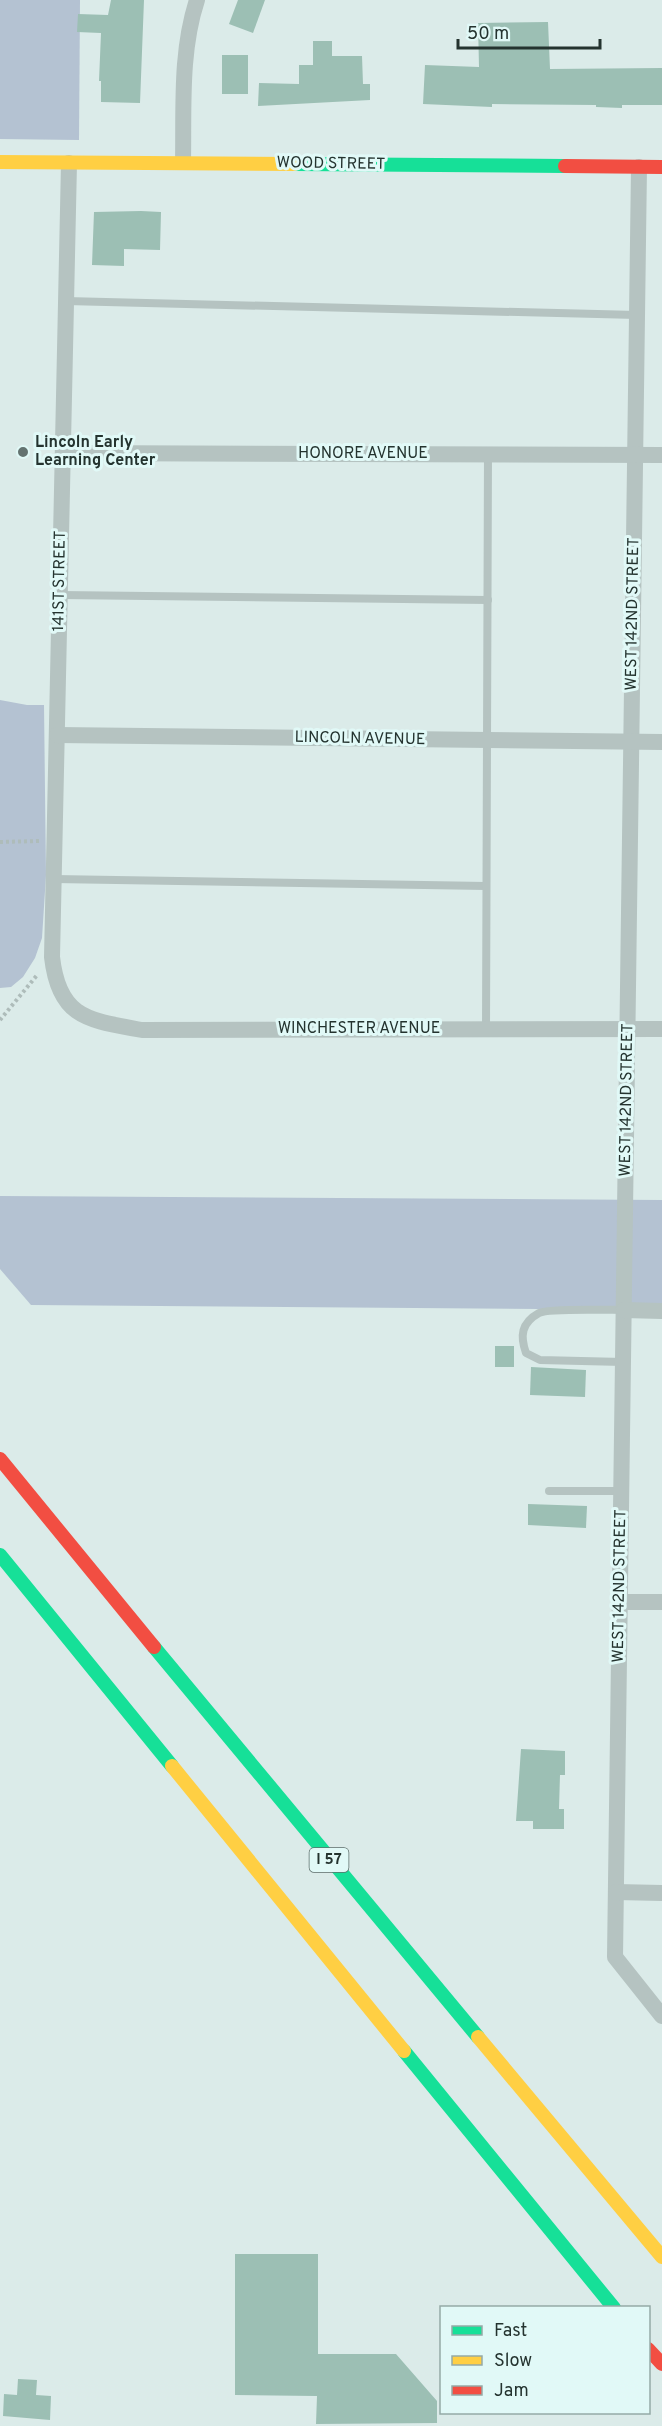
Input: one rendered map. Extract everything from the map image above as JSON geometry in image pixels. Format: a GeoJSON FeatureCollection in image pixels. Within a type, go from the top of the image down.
{"type":"FeatureCollection","features":[{"type":"Feature","properties":{"kind":"main road","name":"WOOD STREET"},"geometry":{"type":"LineString","coordinates":[[0,162],[662,167]]}},
{"type":"Feature","properties":{"kind":"main road","name":"I 57"},"geometry":{"type":"LineString","coordinates":[[0,1459],[304,1830],[662,2257]]}},
{"type":"Feature","properties":{"kind":"main road"},"geometry":{"type":"LineString","coordinates":[[0,1555],[613,2306]]}},
{"type":"Feature","properties":{"kind":"main road"},"geometry":{"type":"LineString","coordinates":[[650,2351],[662,2364]]}},
{"type":"Feature","properties":{"kind":"street"},"geometry":{"type":"LineString","coordinates":[[183,162],[184,62],[188,34],[197,0]]}},
{"type":"Feature","properties":{"kind":"street","name":"141ST STREET"},"geometry":{"type":"LineString","coordinates":[[64,998],[54,973],[52,957],[69,163]]}},
{"type":"Feature","properties":{"kind":"street","name":"WEST 142ND STREET"},"geometry":{"type":"LineString","coordinates":[[639,167],[615,1957],[662,2016]]}},
{"type":"Feature","properties":{"kind":"street","name":"HONORE AVENUE"},"geometry":{"type":"LineString","coordinates":[[63,453],[662,455]]}},
{"type":"Feature","properties":{"kind":"street","name":"LINCOLN AVENUE"},"geometry":{"type":"LineString","coordinates":[[57,735],[662,742]]}},
{"type":"Feature","properties":{"kind":"street","name":"WINCHESTER AVENUE"},"geometry":{"type":"LineString","coordinates":[[64,998],[73,1010],[87,1017],[142,1030],[662,1029]]}},
{"type":"Feature","properties":{"kind":"street"},"geometry":{"type":"LineString","coordinates":[[624,1310],[662,1311]]}},
{"type":"Feature","properties":{"kind":"street"},"geometry":{"type":"LineString","coordinates":[[620,1602],[662,1602]]}},
{"type":"Feature","properties":{"kind":"street"},"geometry":{"type":"LineString","coordinates":[[616,1892],[662,1893]]}},
{"type":"Feature","properties":{"kind":"lane"},"geometry":{"type":"LineString","coordinates":[[66,301],[637,315]]}},
{"type":"Feature","properties":{"kind":"lane"},"geometry":{"type":"LineString","coordinates":[[486,1029],[488,454]]}},
{"type":"Feature","properties":{"kind":"lane"},"geometry":{"type":"LineString","coordinates":[[60,595],[488,600]]}},
{"type":"Feature","properties":{"kind":"lane"},"geometry":{"type":"LineString","coordinates":[[54,879],[486,886]]}},
{"type":"Feature","properties":{"kind":"lane"},"geometry":{"type":"LineString","coordinates":[[623,1362],[540,1359],[526,1353],[521,1339],[525,1325],[540,1312],[624,1310]]}},
{"type":"Feature","properties":{"kind":"lane"},"geometry":{"type":"LineString","coordinates":[[549,1491],[621,1491]]}},
{"type":"Feature","properties":{"kind":"path"},"geometry":{"type":"LineString","coordinates":[[0,842],[54,841]]}},
{"type":"Feature","properties":{"kind":"path"},"geometry":{"type":"LineString","coordinates":[[0,1020],[52,957]]}},
{"type":"Feature","properties":{"kind":"shaded area"},"geometry":{"type":"Polygon","coordinates":[[[0,0],[80,0],[79,140],[0,139],[0,0]]]}},
{"type":"Feature","properties":{"kind":"shaded area"},"geometry":{"type":"Polygon","coordinates":[[[0,700],[27,705],[44,705],[46,875],[42,938],[35,958],[23,977],[11,987],[0,988],[0,700]]]}},
{"type":"Feature","properties":{"kind":"shaded area"},"geometry":{"type":"Polygon","coordinates":[[[0,1196],[662,1200],[662,1310],[31,1305],[0,1269],[0,1196]]]}},
{"type":"Feature","properties":{"kind":"building"},"geometry":{"type":"Polygon","coordinates":[[[111,0],[144,0],[140,103],[101,102],[101,81],[99,81],[101,33],[77,32],[78,14],[108,15],[111,0]]]}},
{"type":"Feature","properties":{"kind":"building"},"geometry":{"type":"Polygon","coordinates":[[[238,0],[265,0],[253,33],[229,24],[238,0]]]}},
{"type":"Feature","properties":{"kind":"building"},"geometry":{"type":"Polygon","coordinates":[[[548,22],[550,69],[662,68],[662,105],[622,105],[622,108],[596,107],[596,105],[492,104],[492,107],[423,104],[425,65],[479,67],[478,23],[548,22]]]}},
{"type":"Feature","properties":{"kind":"building"},"geometry":{"type":"Polygon","coordinates":[[[313,41],[332,41],[332,56],[362,56],[363,84],[370,84],[370,100],[258,106],[259,83],[299,84],[299,65],[313,65],[313,41]]]}},
{"type":"Feature","properties":{"kind":"building"},"geometry":{"type":"Polygon","coordinates":[[[222,55],[248,55],[248,94],[222,94],[222,55]]]}},
{"type":"Feature","properties":{"kind":"building"},"geometry":{"type":"Polygon","coordinates":[[[94,212],[161,212],[160,250],[124,249],[124,266],[92,265],[94,212]]]}},
{"type":"Feature","properties":{"kind":"building"},"geometry":{"type":"Polygon","coordinates":[[[495,1346],[514,1346],[514,1367],[495,1367],[495,1346]]]}},
{"type":"Feature","properties":{"kind":"building"},"geometry":{"type":"Polygon","coordinates":[[[531,1367],[586,1370],[585,1397],[530,1395],[531,1367]]]}},
{"type":"Feature","properties":{"kind":"building"},"geometry":{"type":"Polygon","coordinates":[[[528,1504],[587,1506],[586,1528],[528,1525],[528,1504]]]}},
{"type":"Feature","properties":{"kind":"building"},"geometry":{"type":"Polygon","coordinates":[[[521,1749],[565,1751],[565,1775],[560,1775],[559,1809],[564,1809],[564,1829],[533,1829],[533,1821],[516,1821],[521,1749]]]}},
{"type":"Feature","properties":{"kind":"building"},"geometry":{"type":"Polygon","coordinates":[[[235,2254],[318,2254],[318,2354],[396,2354],[437,2401],[437,2423],[316,2424],[317,2396],[235,2395],[235,2254]]]}},
{"type":"Feature","properties":{"kind":"building"},"geometry":{"type":"Polygon","coordinates":[[[18,2379],[37,2380],[36,2395],[51,2396],[50,2420],[3,2416],[4,2394],[17,2395],[18,2379]]]}},
{"type":"Feature","properties":{"kind":"traffic: fast"},"geometry":{"type":"LineString","coordinates":[[294,164],[565,166]]}},
{"type":"Feature","properties":{"kind":"traffic: fast"},"geometry":{"type":"LineString","coordinates":[[0,1555],[172,1766]]}},
{"type":"Feature","properties":{"kind":"traffic: fast"},"geometry":{"type":"LineString","coordinates":[[154,1647],[478,2037]]}},
{"type":"Feature","properties":{"kind":"traffic: fast"},"geometry":{"type":"LineString","coordinates":[[404,2051],[612,2306]]}},
{"type":"Feature","properties":{"kind":"traffic: slow"},"geometry":{"type":"LineString","coordinates":[[0,162],[294,164]]}},
{"type":"Feature","properties":{"kind":"traffic: slow"},"geometry":{"type":"LineString","coordinates":[[172,1766],[404,2051]]}},
{"type":"Feature","properties":{"kind":"traffic: slow"},"geometry":{"type":"LineString","coordinates":[[478,2037],[662,2257]]}},
{"type":"Feature","properties":{"kind":"traffic: jam"},"geometry":{"type":"LineString","coordinates":[[565,166],[662,167]]}},
{"type":"Feature","properties":{"kind":"traffic: jam"},"geometry":{"type":"LineString","coordinates":[[0,1459],[154,1647]]}},
{"type":"Feature","properties":{"kind":"traffic: jam"},"geometry":{"type":"LineString","coordinates":[[650,2351],[662,2364]]}},
{"type":"Feature","properties":{"kind":"place","name":"Lincoln Early Learning Center"},"geometry":{"type":"Point","coordinates":[23,452]}}]}
